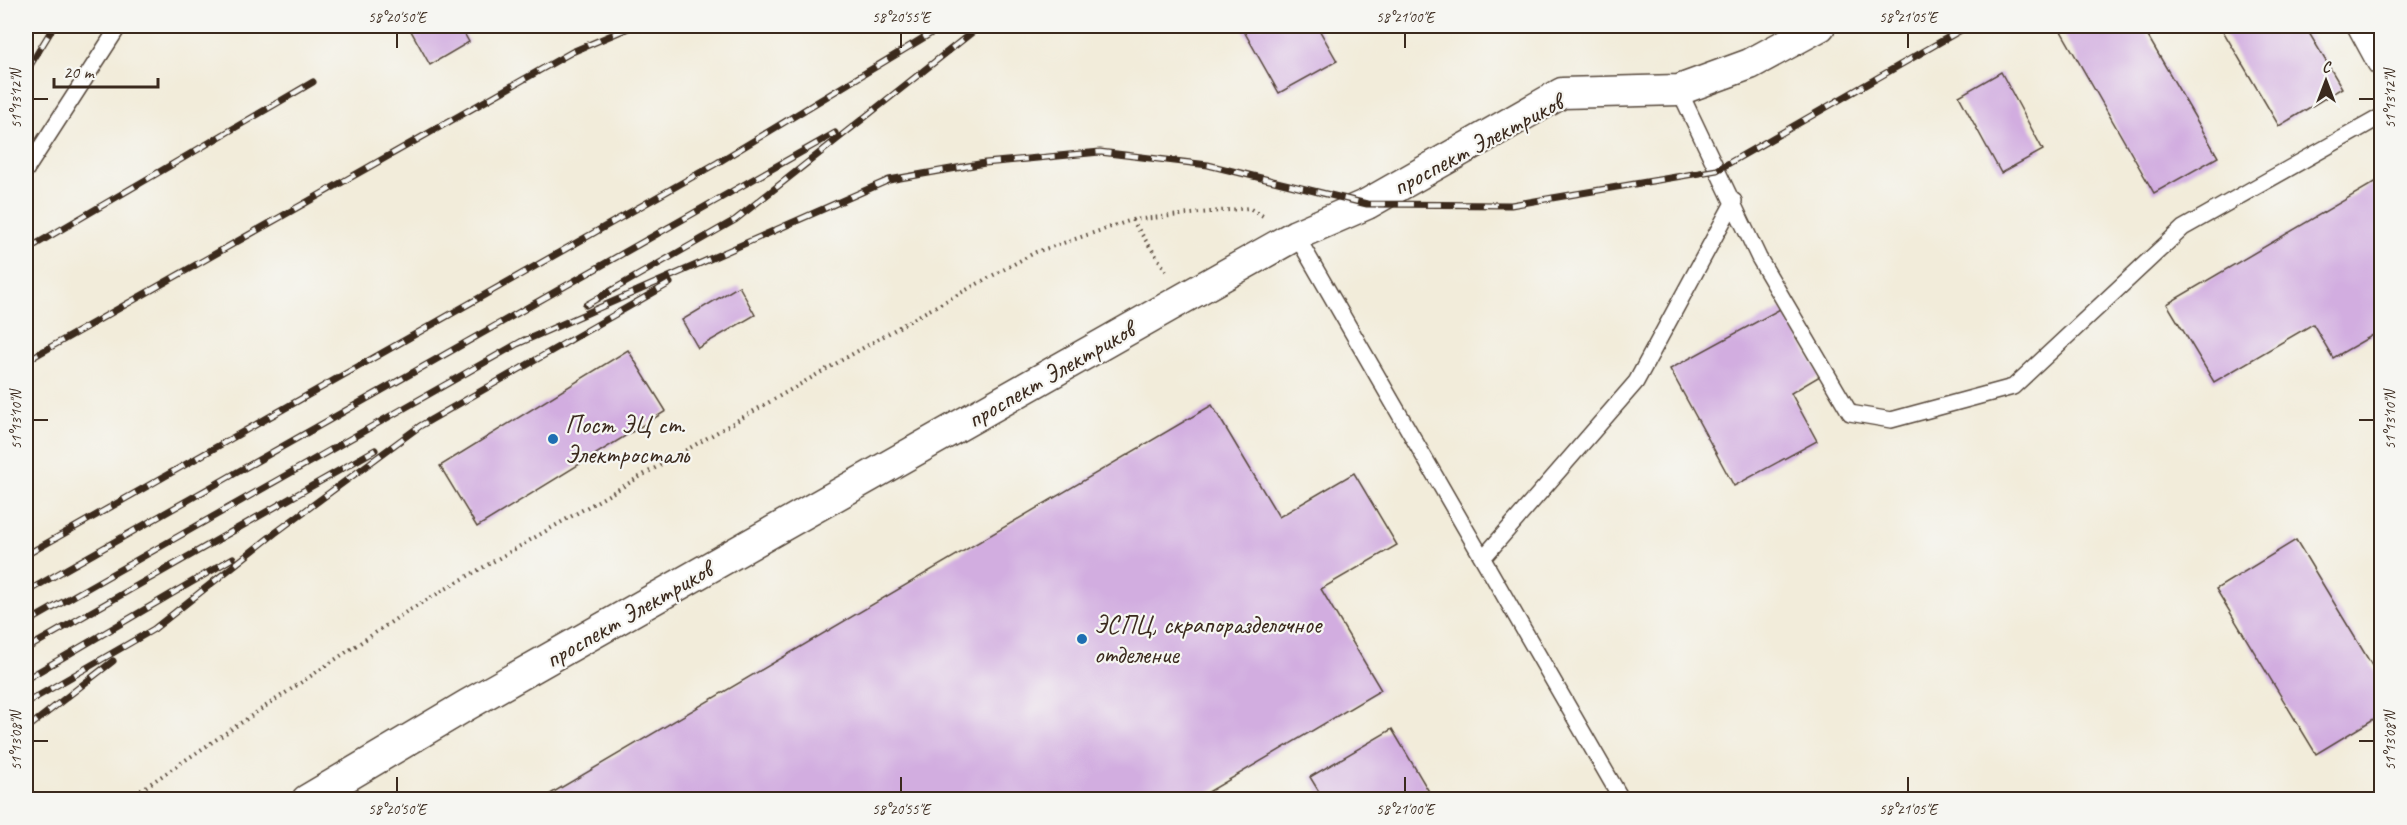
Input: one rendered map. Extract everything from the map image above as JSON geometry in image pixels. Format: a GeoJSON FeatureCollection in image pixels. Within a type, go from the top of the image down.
{"type":"FeatureCollection","features":[{"type":"Feature","properties":{"kind":"street","name":"проспект Электриков"},"geometry":{"type":"LineString","coordinates":[[307,800],[467,705],[1184,298],[1296,235],[1367,204],[1562,93],[1679,90],[1750,64],[1820,26]]}},
{"type":"Feature","properties":{"kind":"street"},"geometry":{"type":"LineString","coordinates":[[2363,26],[2382,61]]}},
{"type":"Feature","properties":{"kind":"lane"},"geometry":{"type":"LineString","coordinates":[[26,170],[120,26]]}},
{"type":"Feature","properties":{"kind":"lane"},"geometry":{"type":"LineString","coordinates":[[1679,90],[1734,201],[1759,258],[1850,413],[1891,420],[2013,387],[2183,228],[2382,116]]}},
{"type":"Feature","properties":{"kind":"lane"},"geometry":{"type":"LineString","coordinates":[[1483,558],[1636,382],[1734,201]]}},
{"type":"Feature","properties":{"kind":"lane"},"geometry":{"type":"LineString","coordinates":[[1296,235],[1622,800]]}},
{"type":"Feature","properties":{"kind":"path"},"geometry":{"type":"LineString","coordinates":[[126,800],[410,610],[859,350],[1036,252],[1132,220],[1249,208],[1296,235]]}},
{"type":"Feature","properties":{"kind":"path"},"geometry":{"type":"LineString","coordinates":[[1132,220],[1184,298]]}},
{"type":"Feature","properties":{"kind":"building"},"geometry":{"type":"Polygon","coordinates":[[[416,26],[460,26],[469,42],[430,65],[410,29],[416,26]]]}},
{"type":"Feature","properties":{"kind":"building"},"geometry":{"type":"Polygon","coordinates":[[[1241,26],[1317,26],[1337,61],[1279,93],[1241,26]]]}},
{"type":"Feature","properties":{"kind":"building"},"geometry":{"type":"Polygon","coordinates":[[[2071,26],[2142,26],[2218,157],[2154,193],[2061,31],[2071,26]]]}},
{"type":"Feature","properties":{"kind":"building"},"geometry":{"type":"Polygon","coordinates":[[[2220,26],[2305,26],[2342,88],[2279,126],[2220,26]]]}},
{"type":"Feature","properties":{"kind":"building"},"geometry":{"type":"Polygon","coordinates":[[[2001,72],[2043,150],[2001,173],[1959,96],[2001,72]]]}},
{"type":"Feature","properties":{"kind":"building"},"geometry":{"type":"Polygon","coordinates":[[[2382,178],[2382,330],[2333,358],[2313,324],[2214,382],[2167,304],[2382,178]]]}},
{"type":"Feature","properties":{"kind":"building"},"geometry":{"type":"Polygon","coordinates":[[[739,286],[755,315],[698,348],[682,320],[739,286]]]}},
{"type":"Feature","properties":{"kind":"building"},"geometry":{"type":"Polygon","coordinates":[[[1782,308],[1820,376],[1791,393],[1817,441],[1734,486],[1670,369],[1782,308]]]}},
{"type":"Feature","properties":{"kind":"building","name":"Пост ЭЦ ст. Электросталь"},"geometry":{"type":"Polygon","coordinates":[[[628,350],[666,411],[477,527],[440,466],[628,350]]]}},
{"type":"Feature","properties":{"kind":"building","name":"ЭСПЦ, скрапоразделочное отделение"},"geometry":{"type":"Polygon","coordinates":[[[1212,405],[1279,517],[1354,473],[1397,545],[1321,589],[1381,690],[1195,800],[540,800],[1212,405]]]}},
{"type":"Feature","properties":{"kind":"building"},"geometry":{"type":"Polygon","coordinates":[[[2296,540],[2382,682],[2382,714],[2316,754],[2216,589],[2296,540]]]}},
{"type":"Feature","properties":{"kind":"building"},"geometry":{"type":"Polygon","coordinates":[[[1392,729],[1434,800],[1324,800],[1310,777],[1392,729]]]}},
{"type":"Feature","properties":{"kind":"railway"},"geometry":{"type":"LineString","coordinates":[[26,72],[54,26]]}},
{"type":"Feature","properties":{"kind":"railway"},"geometry":{"type":"LineString","coordinates":[[26,361],[572,52],[633,26]]}},
{"type":"Feature","properties":{"kind":"railway"},"geometry":{"type":"LineString","coordinates":[[26,555],[717,163],[943,26]]}},
{"type":"Feature","properties":{"kind":"railway"},"geometry":{"type":"LineString","coordinates":[[586,305],[735,220],[980,26]]}},
{"type":"Feature","properties":{"kind":"railway"},"geometry":{"type":"LineString","coordinates":[[517,344],[889,180],[985,163],[1100,152],[1208,165],[1367,204],[1511,205],[1717,170],[1968,26]]}},
{"type":"Feature","properties":{"kind":"railway"},"geometry":{"type":"LineString","coordinates":[[26,250],[313,82]]}},
{"type":"Feature","properties":{"kind":"railway"},"geometry":{"type":"LineString","coordinates":[[26,592],[835,133]]}},
{"type":"Feature","properties":{"kind":"railway"},"geometry":{"type":"LineString","coordinates":[[26,703],[154,629],[275,533],[420,426],[670,283]]}},
{"type":"Feature","properties":{"kind":"railway"},"geometry":{"type":"LineString","coordinates":[[26,623],[524,340]]}},
{"type":"Feature","properties":{"kind":"railway"},"geometry":{"type":"LineString","coordinates":[[26,649],[375,450]]}},
{"type":"Feature","properties":{"kind":"railway"},"geometry":{"type":"LineString","coordinates":[[26,679],[233,558]]}},
{"type":"Feature","properties":{"kind":"railway"},"geometry":{"type":"LineString","coordinates":[[26,729],[113,661]]}},
{"type":"Feature","properties":{"kind":"place","name":"Пост ЭЦ ст. Электросталь"},"geometry":{"type":"Point","coordinates":[553,439]}},
{"type":"Feature","properties":{"kind":"place","name":"ЭСПЦ, скрапоразделочное отделение"},"geometry":{"type":"Point","coordinates":[1082,639]}}]}
